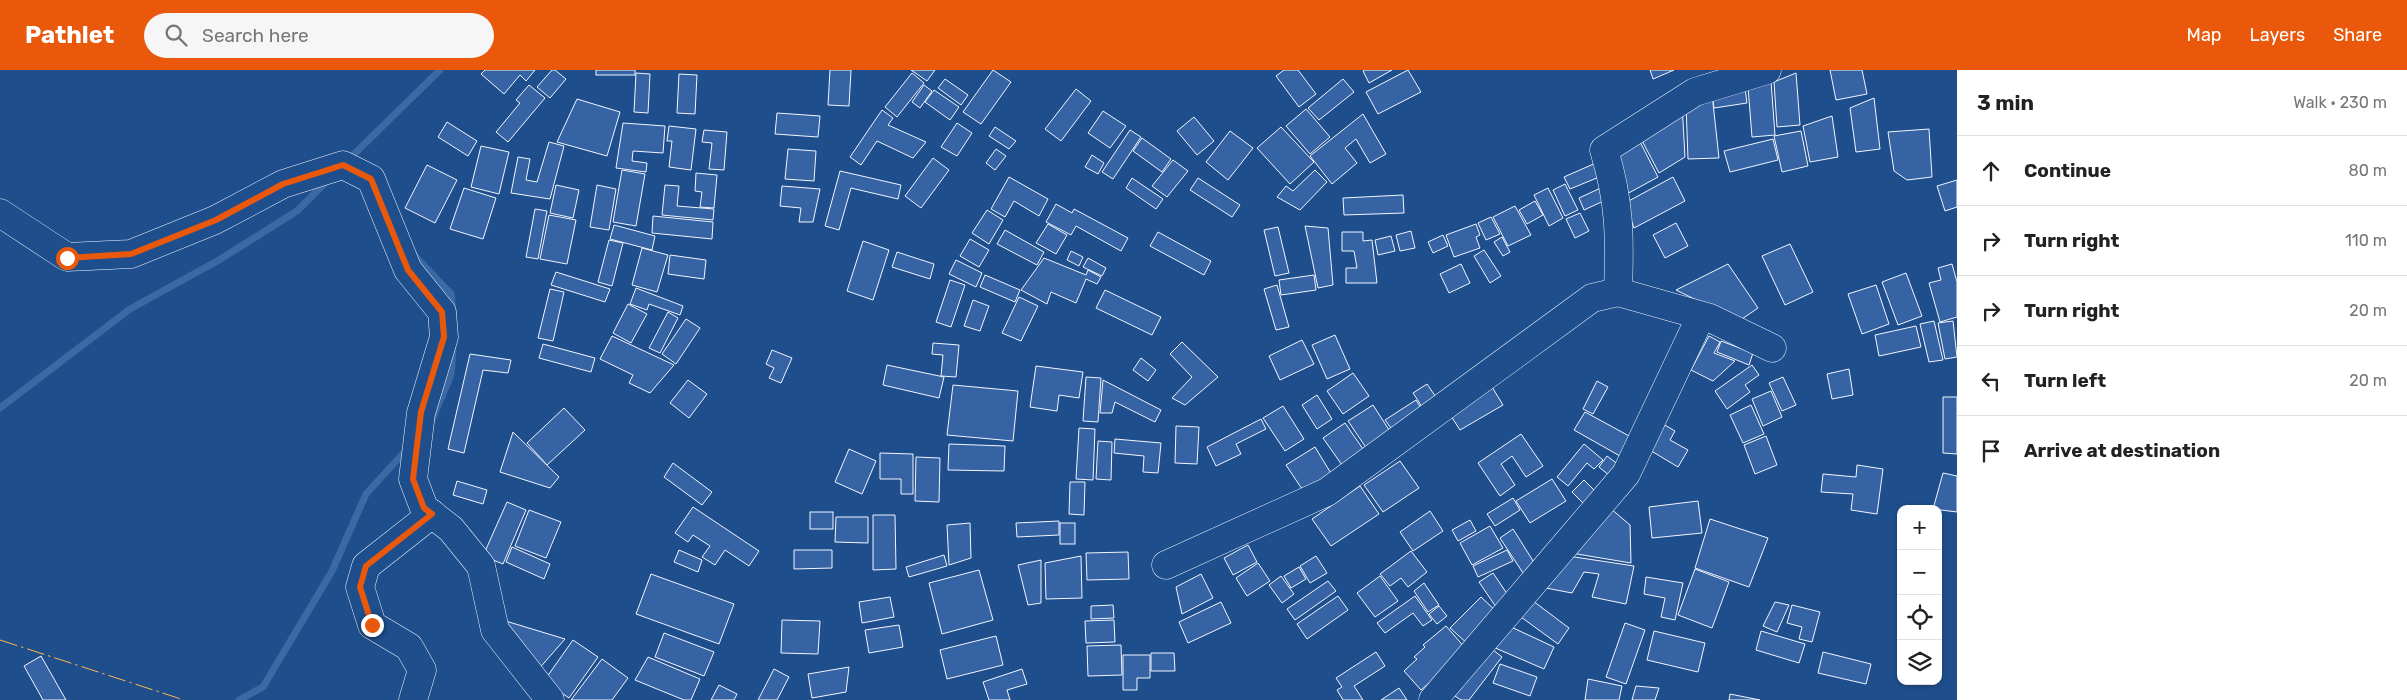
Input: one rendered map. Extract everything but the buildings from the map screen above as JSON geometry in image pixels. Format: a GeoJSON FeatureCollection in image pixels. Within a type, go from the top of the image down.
{"type":"FeatureCollection","features":[{"type":"Feature","properties":{"kind":"lane"},"geometry":{"type":"LineString","coordinates":[[1618,292],[1620,234],[1615,185],[1604,150],[1695,92],[1767,70]]}},
{"type":"Feature","properties":{"kind":"lane"},"geometry":{"type":"LineString","coordinates":[[0,213],[67,258],[131,254],[216,220],[283,184],[343,165],[371,179],[408,270],[442,312],[444,337],[421,412],[413,479],[424,508],[451,529],[480,566],[495,630],[550,700]]}},
{"type":"Feature","properties":{"kind":"lane"},"geometry":{"type":"LineString","coordinates":[[1166,565],[1327,492],[1592,298],[1618,292],[1710,318],[1772,348]]}},
{"type":"Feature","properties":{"kind":"lane"},"geometry":{"type":"LineString","coordinates":[[1433,700],[1626,474],[1701,316]]}},
{"type":"Feature","properties":{"kind":"lane"},"geometry":{"type":"LineString","coordinates":[[413,700],[422,670],[409,648],[372,625],[360,587],[366,566],[432,514]]}},
{"type":"Feature","properties":{"kind":"waterway"},"geometry":{"type":"LineString","coordinates":[[347,161],[440,70]]}},
{"type":"Feature","properties":{"kind":"waterway"},"geometry":{"type":"LineString","coordinates":[[0,408],[130,309],[219,260],[297,211],[327,181]]}},
{"type":"Feature","properties":{"kind":"waterway"},"geometry":{"type":"LineString","coordinates":[[412,253],[451,294],[453,312]]}},
{"type":"Feature","properties":{"kind":"waterway"},"geometry":{"type":"LineString","coordinates":[[432,420],[451,375],[453,350]]}},
{"type":"Feature","properties":{"kind":"waterway"},"geometry":{"type":"LineString","coordinates":[[239,700],[263,687],[332,571],[366,494],[409,447]]}},
{"type":"Feature","properties":{"kind":"power"},"geometry":{"type":"LineString","coordinates":[[0,640],[184,700]]}},
{"type":"Feature","properties":{"kind":"route"},"geometry":{"type":"LineString","coordinates":[[67,258],[131,254],[216,220],[283,184],[343,165],[371,179],[408,270],[442,312],[444,337],[421,412],[413,479],[424,508],[432,514],[366,566],[360,587],[372,625]]}}]}
